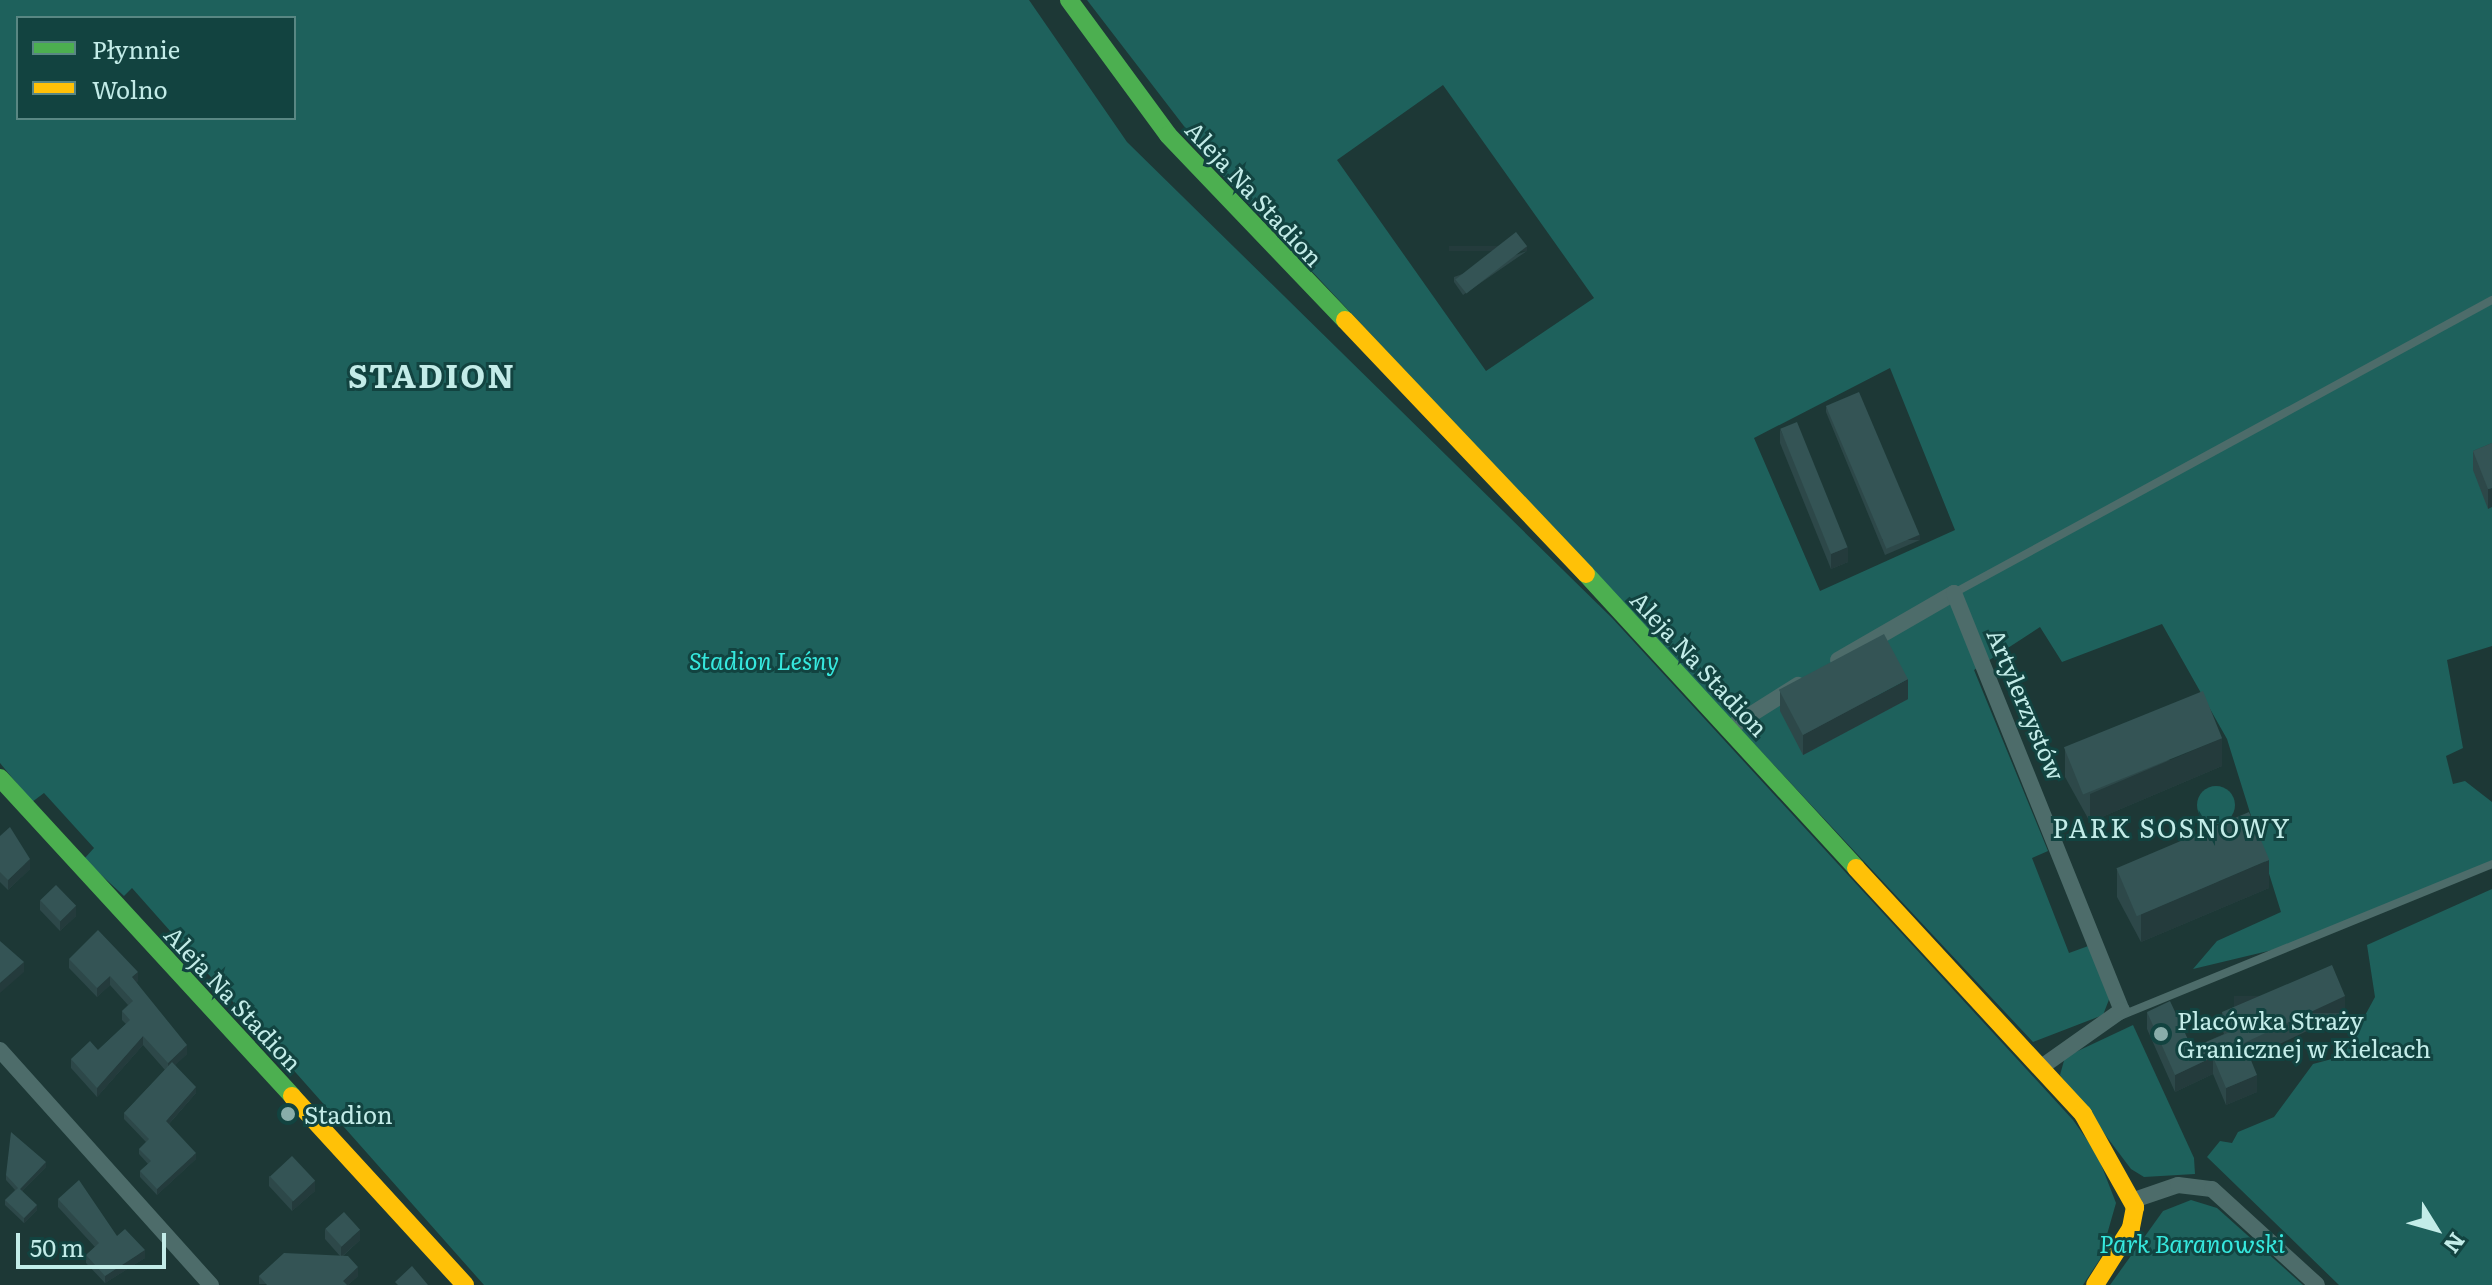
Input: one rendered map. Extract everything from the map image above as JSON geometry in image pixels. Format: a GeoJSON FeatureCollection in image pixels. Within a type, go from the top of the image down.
{"type":"FeatureCollection","features":[{"type":"Feature","properties":{"kind":"street","name":"Aleja Na Stadion"},"geometry":{"type":"LineString","coordinates":[[1069,0],[1168,135],[2043,1066],[2102,1141],[2134,1200]]}},
{"type":"Feature","properties":{"kind":"street"},"geometry":{"type":"LineString","coordinates":[[1728,729],[1954,593]]}},
{"type":"Feature","properties":{"kind":"street","name":"Artylerzystów"},"geometry":{"type":"LineString","coordinates":[[1954,593],[2121,1013]]}},
{"type":"Feature","properties":{"kind":"street","name":"Aleja Na Stadion"},"geometry":{"type":"LineString","coordinates":[[1,782],[465,1285]]}},
{"type":"Feature","properties":{"kind":"street"},"geometry":{"type":"LineString","coordinates":[[2043,1066],[2121,1013]]}},
{"type":"Feature","properties":{"kind":"street"},"geometry":{"type":"LineString","coordinates":[[0,1050],[211,1285]]}},
{"type":"Feature","properties":{"kind":"street"},"geometry":{"type":"LineString","coordinates":[[2095,1285],[2131,1228],[2134,1200],[2178,1185],[2212,1189],[2317,1285]]}},
{"type":"Feature","properties":{"kind":"lane"},"geometry":{"type":"LineString","coordinates":[[1954,593],[2492,300]]}},
{"type":"Feature","properties":{"kind":"lane"},"geometry":{"type":"LineString","coordinates":[[2121,1013],[2492,864]]}},
{"type":"Feature","properties":{"kind":"green space","name":"Stadion Leśny"},"geometry":{"type":"Polygon","coordinates":[[[0,0],[1029,0],[1127,142],[1612,618],[2073,1120],[2097,1154],[2116,1203],[2100,1259],[2083,1285],[484,1285],[132,888],[124,896],[84,859],[94,848],[44,793],[32,802],[0,763],[0,0]]]}},
{"type":"Feature","properties":{"kind":"green space"},"geometry":{"type":"Polygon","coordinates":[[[1087,0],[2492,0],[2492,646],[2447,660],[2463,748],[2446,756],[2453,784],[2465,781],[2492,802],[2492,861],[2297,944],[2193,969],[2217,941],[2281,912],[2227,739],[2162,624],[2062,662],[2040,627],[1974,670],[2048,851],[2032,858],[2069,953],[2091,945],[2110,997],[2103,1015],[2033,1042],[1220,173],[1087,0]],[[1443,85],[1337,160],[1486,371],[1594,298],[1443,85]],[[1890,368],[1754,438],[1820,591],[1955,530],[1890,368]]]}},
{"type":"Feature","properties":{"kind":"green space"},"geometry":{"type":"Polygon","coordinates":[[[2216,786],[2229,792],[2235,805],[2229,818],[2216,824],[2203,818],[2197,805],[2203,792],[2216,786]]]}},
{"type":"Feature","properties":{"kind":"green space"},"geometry":{"type":"Polygon","coordinates":[[[2492,889],[2492,1285],[2339,1285],[2207,1157],[2220,1141],[2232,1143],[2238,1132],[2274,1117],[2313,1064],[2343,1056],[2375,997],[2367,945],[2492,889]]]}},
{"type":"Feature","properties":{"kind":"green space"},"geometry":{"type":"Polygon","coordinates":[[[2133,1025],[2194,1158],[2195,1174],[2144,1177],[2131,1169],[2060,1075],[2065,1057],[2133,1025]]]}},
{"type":"Feature","properties":{"kind":"green space","name":"Park Baranowski"},"geometry":{"type":"Polygon","coordinates":[[[2191,1200],[2217,1208],[2303,1285],[2110,1285],[2163,1211],[2191,1200]]]}},
{"type":"Feature","properties":{"kind":"building"},"geometry":{"type":"Polygon","coordinates":[[[1516,232],[1527,246],[1466,294],[1455,279],[1516,232]]]}},
{"type":"Feature","properties":{"kind":"building"},"geometry":{"type":"Polygon","coordinates":[[[1859,392],[1920,535],[1886,549],[1826,406],[1859,392]]]}},
{"type":"Feature","properties":{"kind":"building"},"geometry":{"type":"Polygon","coordinates":[[[1797,422],[1848,547],[1831,554],[1780,429],[1797,422]]]}},
{"type":"Feature","properties":{"kind":"building"},"geometry":{"type":"Polygon","coordinates":[[[2492,443],[2492,488],[2488,489],[2473,451],[2492,443]]]}},
{"type":"Feature","properties":{"kind":"building"},"geometry":{"type":"Polygon","coordinates":[[[1884,634],[1908,679],[1803,735],[1779,690],[1884,634]]]}},
{"type":"Feature","properties":{"kind":"building"},"geometry":{"type":"Polygon","coordinates":[[[2203,691],[2222,738],[2083,794],[2064,747],[2203,691]]]}},
{"type":"Feature","properties":{"kind":"building"},"geometry":{"type":"Polygon","coordinates":[[[2249,812],[2269,860],[2137,916],[2116,868],[2249,812]]]}},
{"type":"Feature","properties":{"kind":"building"},"geometry":{"type":"Polygon","coordinates":[[[10,827],[30,859],[8,880],[0,872],[0,836],[10,827]]]}},
{"type":"Feature","properties":{"kind":"building"},"geometry":{"type":"Polygon","coordinates":[[[56,885],[76,906],[60,921],[40,900],[56,885]]]}},
{"type":"Feature","properties":{"kind":"building"},"geometry":{"type":"Polygon","coordinates":[[[98,930],[138,972],[132,977],[187,1045],[168,1063],[143,1036],[97,1088],[71,1059],[90,1041],[98,1050],[130,1020],[122,1011],[133,1001],[110,976],[97,988],[69,959],[98,930]]]}},
{"type":"Feature","properties":{"kind":"building"},"geometry":{"type":"Polygon","coordinates":[[[0,941],[24,962],[0,983],[0,941]]]}},
{"type":"Feature","properties":{"kind":"building"},"geometry":{"type":"Polygon","coordinates":[[[2332,965],[2345,996],[2244,1043],[2257,1075],[2226,1088],[2213,1057],[2175,1075],[2147,1012],[2170,1001],[2192,1048],[2230,1032],[2222,1012],[2332,965]]]}},
{"type":"Feature","properties":{"kind":"building"},"geometry":{"type":"Polygon","coordinates":[[[172,1062],[196,1087],[166,1121],[196,1153],[157,1189],[140,1171],[151,1161],[139,1149],[149,1139],[124,1113],[172,1062]]]}},
{"type":"Feature","properties":{"kind":"building"},"geometry":{"type":"Polygon","coordinates":[[[11,1132],[46,1162],[20,1189],[37,1205],[24,1218],[5,1200],[18,1188],[6,1175],[11,1132]]]}},
{"type":"Feature","properties":{"kind":"building"},"geometry":{"type":"Polygon","coordinates":[[[292,1156],[315,1181],[293,1201],[270,1176],[292,1156]]]}},
{"type":"Feature","properties":{"kind":"building"},"geometry":{"type":"Polygon","coordinates":[[[79,1180],[117,1236],[125,1229],[145,1250],[105,1276],[86,1255],[99,1243],[58,1199],[79,1180]]]}},
{"type":"Feature","properties":{"kind":"building"},"geometry":{"type":"Polygon","coordinates":[[[344,1212],[360,1230],[341,1247],[325,1229],[344,1212]]]}},
{"type":"Feature","properties":{"kind":"building"},"geometry":{"type":"Polygon","coordinates":[[[284,1253],[348,1256],[358,1267],[343,1281],[347,1285],[267,1285],[259,1276],[284,1253]]]}},
{"type":"Feature","properties":{"kind":"building"},"geometry":{"type":"Polygon","coordinates":[[[412,1266],[428,1285],[398,1285],[395,1282],[412,1266]]]}},
{"type":"Feature","properties":{"kind":"traffic: fast"},"geometry":{"type":"LineString","coordinates":[[1069,0],[1168,135],[1345,320]]}},
{"type":"Feature","properties":{"kind":"traffic: fast"},"geometry":{"type":"LineString","coordinates":[[1586,574],[1856,868]]}},
{"type":"Feature","properties":{"kind":"traffic: fast"},"geometry":{"type":"LineString","coordinates":[[0,778],[292,1096]]}},
{"type":"Feature","properties":{"kind":"traffic: slow"},"geometry":{"type":"LineString","coordinates":[[1345,320],[1586,574]]}},
{"type":"Feature","properties":{"kind":"traffic: slow"},"geometry":{"type":"LineString","coordinates":[[1856,868],[2083,1114],[2135,1207],[2131,1228],[2095,1285]]}},
{"type":"Feature","properties":{"kind":"traffic: slow"},"geometry":{"type":"LineString","coordinates":[[292,1096],[465,1285]]}},
{"type":"Feature","properties":{"kind":"place","name":"Placówka Straży Granicznej w Kielcach"},"geometry":{"type":"Point","coordinates":[2161,1034]}},
{"type":"Feature","properties":{"kind":"place","name":"Stadion"},"geometry":{"type":"Point","coordinates":[288,1114]}},
{"type":"Feature","properties":{"kind":"district","name":"STADION"},"geometry":{"type":"Point","coordinates":[432,374]}},
{"type":"Feature","properties":{"kind":"district","name":"PARK SOSNOWY"},"geometry":{"type":"Point","coordinates":[2172,827]}}]}
